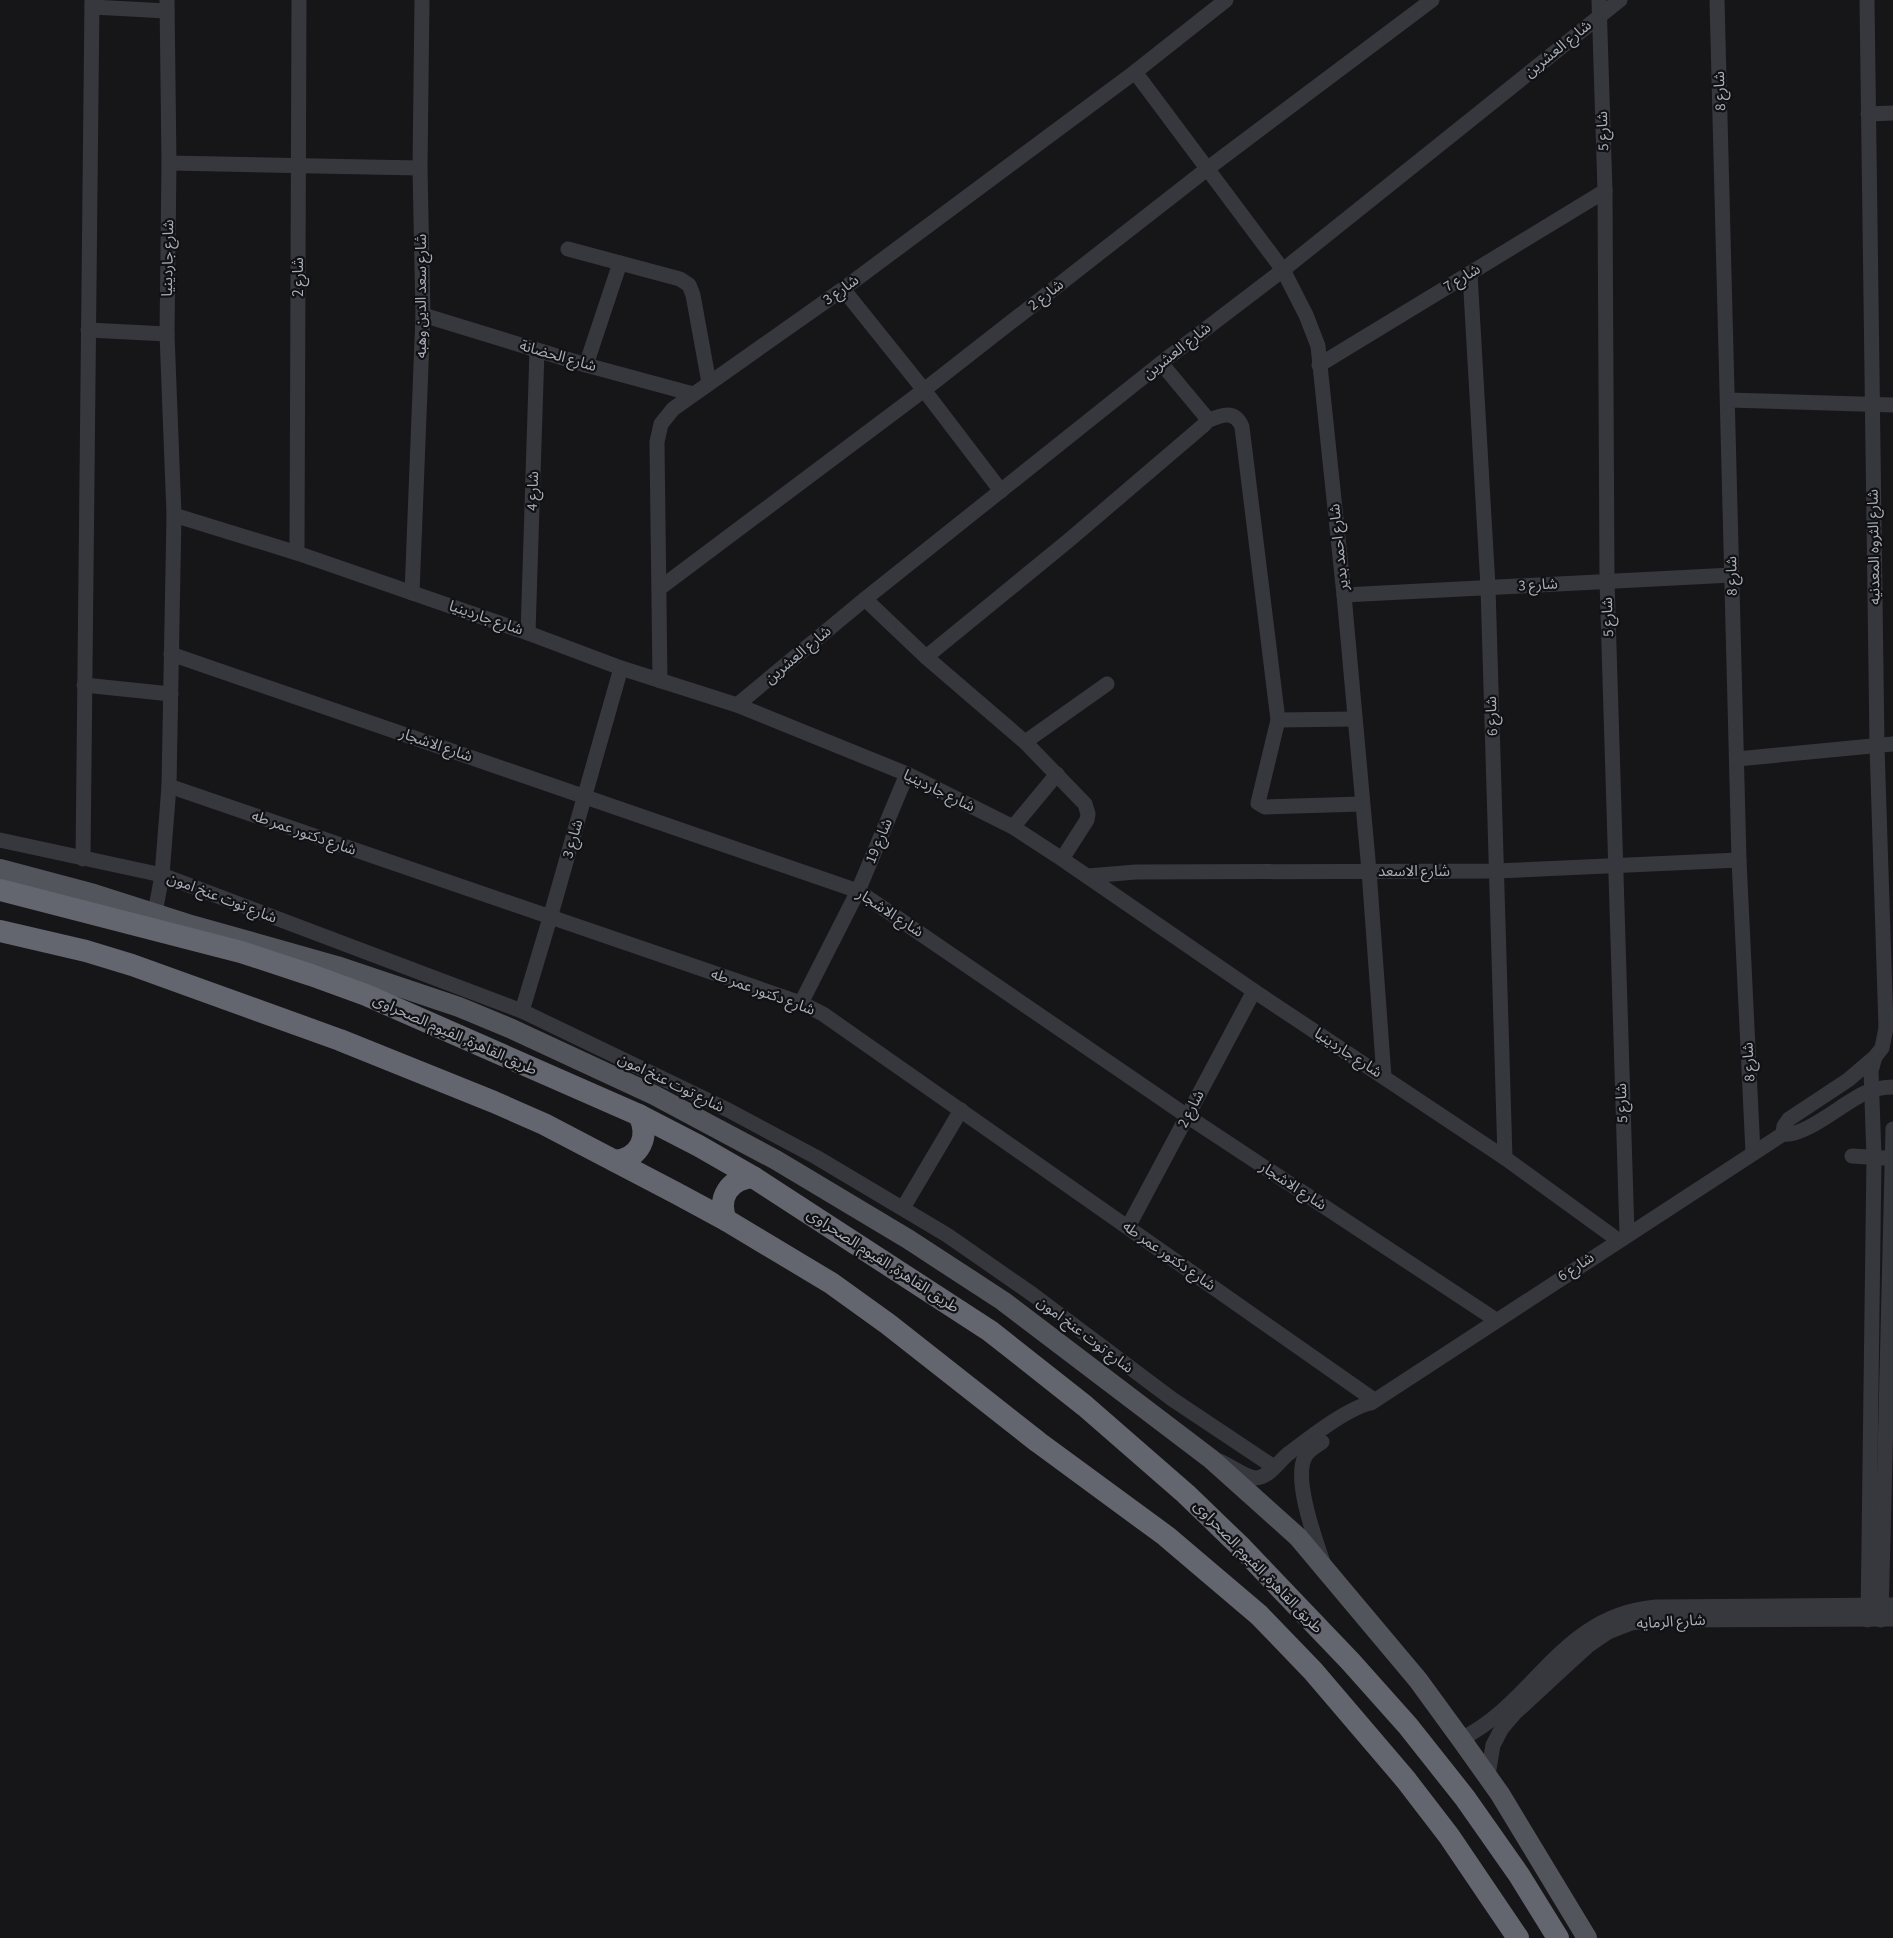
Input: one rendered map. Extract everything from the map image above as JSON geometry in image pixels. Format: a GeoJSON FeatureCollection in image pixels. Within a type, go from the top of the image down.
{"type":"FeatureCollection","features":[{"type":"Feature","properties":{"kind":"highway","name":"طريق القاهرة, الفيوم الصحراوى"},"geometry":{"type":"LineString","coordinates":[[0,890],[242,952],[311,975],[366,995],[639,1115],[753,1177],[998,1337],[1085,1406],[1217,1522],[1350,1661],[1422,1743],[1492,1836],[1558,1938]]}},
{"type":"Feature","properties":{"kind":"highway","name":"طريق القاهرة, الفيوم الصحراوى"},"geometry":{"type":"LineString","coordinates":[[0,931],[86,951],[132,965],[340,1040],[504,1106],[544,1124],[726,1220],[803,1265],[860,1303],[1001,1414],[1166,1536],[1237,1595],[1287,1642],[1406,1780],[1461,1854],[1518,1938]]}},
{"type":"Feature","properties":{"kind":"highway"},"geometry":{"type":"LineString","coordinates":[[615,1161],[632,1156],[643,1141],[645,1132],[639,1115]]}},
{"type":"Feature","properties":{"kind":"highway"},"geometry":{"type":"LineString","coordinates":[[726,1220],[722,1205],[727,1190],[738,1180],[753,1177]]}},
{"type":"Feature","properties":{"kind":"main road"},"geometry":{"type":"LineString","coordinates":[[0,869],[301,955],[468,1010],[610,1074],[697,1117],[812,1180],[956,1269],[1036,1325],[1211,1459],[1284,1522],[1418,1680],[1461,1739],[1500,1794],[1587,1938]]}},
{"type":"Feature","properties":{"kind":"street","name":"شارع 2"},"geometry":{"type":"LineString","coordinates":[[297,553],[299,0]]}},
{"type":"Feature","properties":{"kind":"street","name":"شارع سعد الدين وهبه"},"geometry":{"type":"LineString","coordinates":[[412,593],[423,315],[420,168],[422,0]]}},
{"type":"Feature","properties":{"kind":"street","name":"شارع 3"},"geometry":{"type":"LineString","coordinates":[[660,681],[658,433],[666,416],[693,394],[843,289],[1135,72],[1226,0]]}},
{"type":"Feature","properties":{"kind":"street","name":"شارع 2"},"geometry":{"type":"LineString","coordinates":[[660,588],[924,390],[1207,169],[1432,0]]}},
{"type":"Feature","properties":{"kind":"street","name":"شارع العشرين"},"geometry":{"type":"LineString","coordinates":[[737,705],[864,599],[1282,270],[1599,8],[1620,0]]}},
{"type":"Feature","properties":{"kind":"street","name":"شارع 8"},"geometry":{"type":"LineString","coordinates":[[1717,0],[1739,860],[1753,1153]]}},
{"type":"Feature","properties":{"kind":"street","name":"شارع الثروه المعدنيه"},"geometry":{"type":"LineString","coordinates":[[1867,0],[1877,746],[1886,1028],[1882,1048],[1875,1057],[1871,1071],[1881,1613]]}},
{"type":"Feature","properties":{"kind":"street"},"geometry":{"type":"LineString","coordinates":[[83,859],[92,4],[167,6]]}},
{"type":"Feature","properties":{"kind":"street","name":"شارع جاردينيا"},"geometry":{"type":"LineString","coordinates":[[155,913],[162,875],[169,786],[174,516],[166,334],[169,163],[167,6]]}},
{"type":"Feature","properties":{"kind":"street","name":"شارع 5"},"geometry":{"type":"LineString","coordinates":[[1599,8],[1605,191],[1607,581],[1622,1237]]}},
{"type":"Feature","properties":{"kind":"street","name":"شارع احمد بدير"},"geometry":{"type":"LineString","coordinates":[[1135,72],[1282,270],[1313,330],[1318,346],[1344,595],[1369,871],[1384,1077]]}},
{"type":"Feature","properties":{"kind":"street"},"geometry":{"type":"LineString","coordinates":[[1868,114],[1893,113]]}},
{"type":"Feature","properties":{"kind":"street"},"geometry":{"type":"LineString","coordinates":[[169,163],[420,168]]}},
{"type":"Feature","properties":{"kind":"street","name":"شارع 7"},"geometry":{"type":"LineString","coordinates":[[1319,365],[1605,191]]}},
{"type":"Feature","properties":{"kind":"street"},"geometry":{"type":"LineString","coordinates":[[568,249],[680,279],[689,285],[692,290],[709,383]]}},
{"type":"Feature","properties":{"kind":"street"},"geometry":{"type":"LineString","coordinates":[[586,365],[620,263]]}},
{"type":"Feature","properties":{"kind":"street","name":"شارع 6"},"geometry":{"type":"LineString","coordinates":[[1470,274],[1488,587],[1505,1158]]}},
{"type":"Feature","properties":{"kind":"street"},"geometry":{"type":"LineString","coordinates":[[843,289],[1001,490]]}},
{"type":"Feature","properties":{"kind":"street","name":"شارع الحضانة"},"geometry":{"type":"LineString","coordinates":[[423,315],[586,365],[693,394]]}},
{"type":"Feature","properties":{"kind":"street"},"geometry":{"type":"LineString","coordinates":[[88,330],[166,334]]}},
{"type":"Feature","properties":{"kind":"street","name":"شارع 4"},"geometry":{"type":"LineString","coordinates":[[528,633],[537,350]]}},
{"type":"Feature","properties":{"kind":"street"},"geometry":{"type":"LineString","coordinates":[[1161,363],[1204,413],[1207,421]]}},
{"type":"Feature","properties":{"kind":"street"},"geometry":{"type":"LineString","coordinates":[[1728,400],[1893,405]]}},
{"type":"Feature","properties":{"kind":"street"},"geometry":{"type":"LineString","coordinates":[[926,657],[1068,541],[1207,421],[1220,415],[1231,415],[1236,417],[1242,427],[1278,720],[1258,801],[1265,807],[1362,804]]}},
{"type":"Feature","properties":{"kind":"street","name":"شارع جاردينيا"},"geometry":{"type":"LineString","coordinates":[[174,516],[297,553],[528,633],[621,668],[737,705],[907,774],[1012,827],[1062,859],[1254,991],[1622,1237]]}},
{"type":"Feature","properties":{"kind":"street","name":"شارع 3"},"geometry":{"type":"LineString","coordinates":[[1344,595],[1732,574]]}},
{"type":"Feature","properties":{"kind":"street"},"geometry":{"type":"LineString","coordinates":[[864,599],[926,657],[1025,742],[1085,804],[1087,820],[1062,859]]}},
{"type":"Feature","properties":{"kind":"street","name":"شارع الاشجار"},"geometry":{"type":"LineString","coordinates":[[171,654],[858,891],[1187,1116],[1496,1320]]}},
{"type":"Feature","properties":{"kind":"street","name":"شارع 3"},"geometry":{"type":"LineString","coordinates":[[522,1011],[621,668]]}},
{"type":"Feature","properties":{"kind":"street"},"geometry":{"type":"LineString","coordinates":[[1025,742],[1107,684]]}},
{"type":"Feature","properties":{"kind":"street"},"geometry":{"type":"LineString","coordinates":[[84,685],[171,694]]}},
{"type":"Feature","properties":{"kind":"street"},"geometry":{"type":"LineString","coordinates":[[1278,720],[1354,719]]}},
{"type":"Feature","properties":{"kind":"street"},"geometry":{"type":"LineString","coordinates":[[1737,759],[1893,744]]}},
{"type":"Feature","properties":{"kind":"street","name":"شارع 19"},"geometry":{"type":"LineString","coordinates":[[801,1003],[858,891],[907,774]]}},
{"type":"Feature","properties":{"kind":"street"},"geometry":{"type":"LineString","coordinates":[[1012,827],[1057,774]]}},
{"type":"Feature","properties":{"kind":"street","name":"شارع دكتور عمر طه"},"geometry":{"type":"LineString","coordinates":[[169,786],[801,1003],[847,1029],[1372,1402]]}},
{"type":"Feature","properties":{"kind":"street","name":"شارع توت عنخ امون"},"geometry":{"type":"LineString","coordinates":[[0,840],[162,875],[522,1011],[772,1132],[903,1208],[1032,1294],[1172,1399],[1274,1467]]}},
{"type":"Feature","properties":{"kind":"street","name":"شارع الاسعد"},"geometry":{"type":"LineString","coordinates":[[1088,876],[1136,872],[1496,871],[1739,860]]}},
{"type":"Feature","properties":{"kind":"street","name":"شارع 2"},"geometry":{"type":"LineString","coordinates":[[1128,1227],[1254,991]]}},
{"type":"Feature","properties":{"kind":"street","name":"شارع 6"},"geometry":{"type":"LineString","coordinates":[[1783,1134],[1784,1126],[1789,1119],[1848,1080],[1875,1057]]}},
{"type":"Feature","properties":{"kind":"street","name":"شارع 6"},"geometry":{"type":"LineString","coordinates":[[1211,1459],[1255,1478],[1266,1475],[1293,1450],[1349,1412],[1372,1402],[1783,1134],[1798,1133],[1871,1090],[1893,1087]]}},
{"type":"Feature","properties":{"kind":"street"},"geometry":{"type":"LineString","coordinates":[[903,1208],[961,1110]]}},
{"type":"Feature","properties":{"kind":"street"},"geometry":{"type":"LineString","coordinates":[[1881,1613],[1893,1129]]}},
{"type":"Feature","properties":{"kind":"street"},"geometry":{"type":"LineString","coordinates":[[1852,1156],[1893,1158]]}},
{"type":"Feature","properties":{"kind":"street","name":"شارع 6"},"geometry":{"type":"LineString","coordinates":[[1325,1568],[1306,1509],[1302,1480],[1303,1460],[1312,1449],[1364,1413],[1372,1402]]}},
{"type":"Feature","properties":{"kind":"street","name":"شارع الرمايه"},"geometry":{"type":"LineString","coordinates":[[1461,1739],[1489,1721],[1584,1633],[1618,1614],[1656,1607],[1881,1613]]}},
{"type":"Feature","properties":{"kind":"street","name":"شارع الرمايه"},"geometry":{"type":"LineString","coordinates":[[1486,1775],[1491,1751],[1497,1737],[1514,1714],[1589,1645],[1619,1627],[1654,1620],[1881,1613]]}}]}
